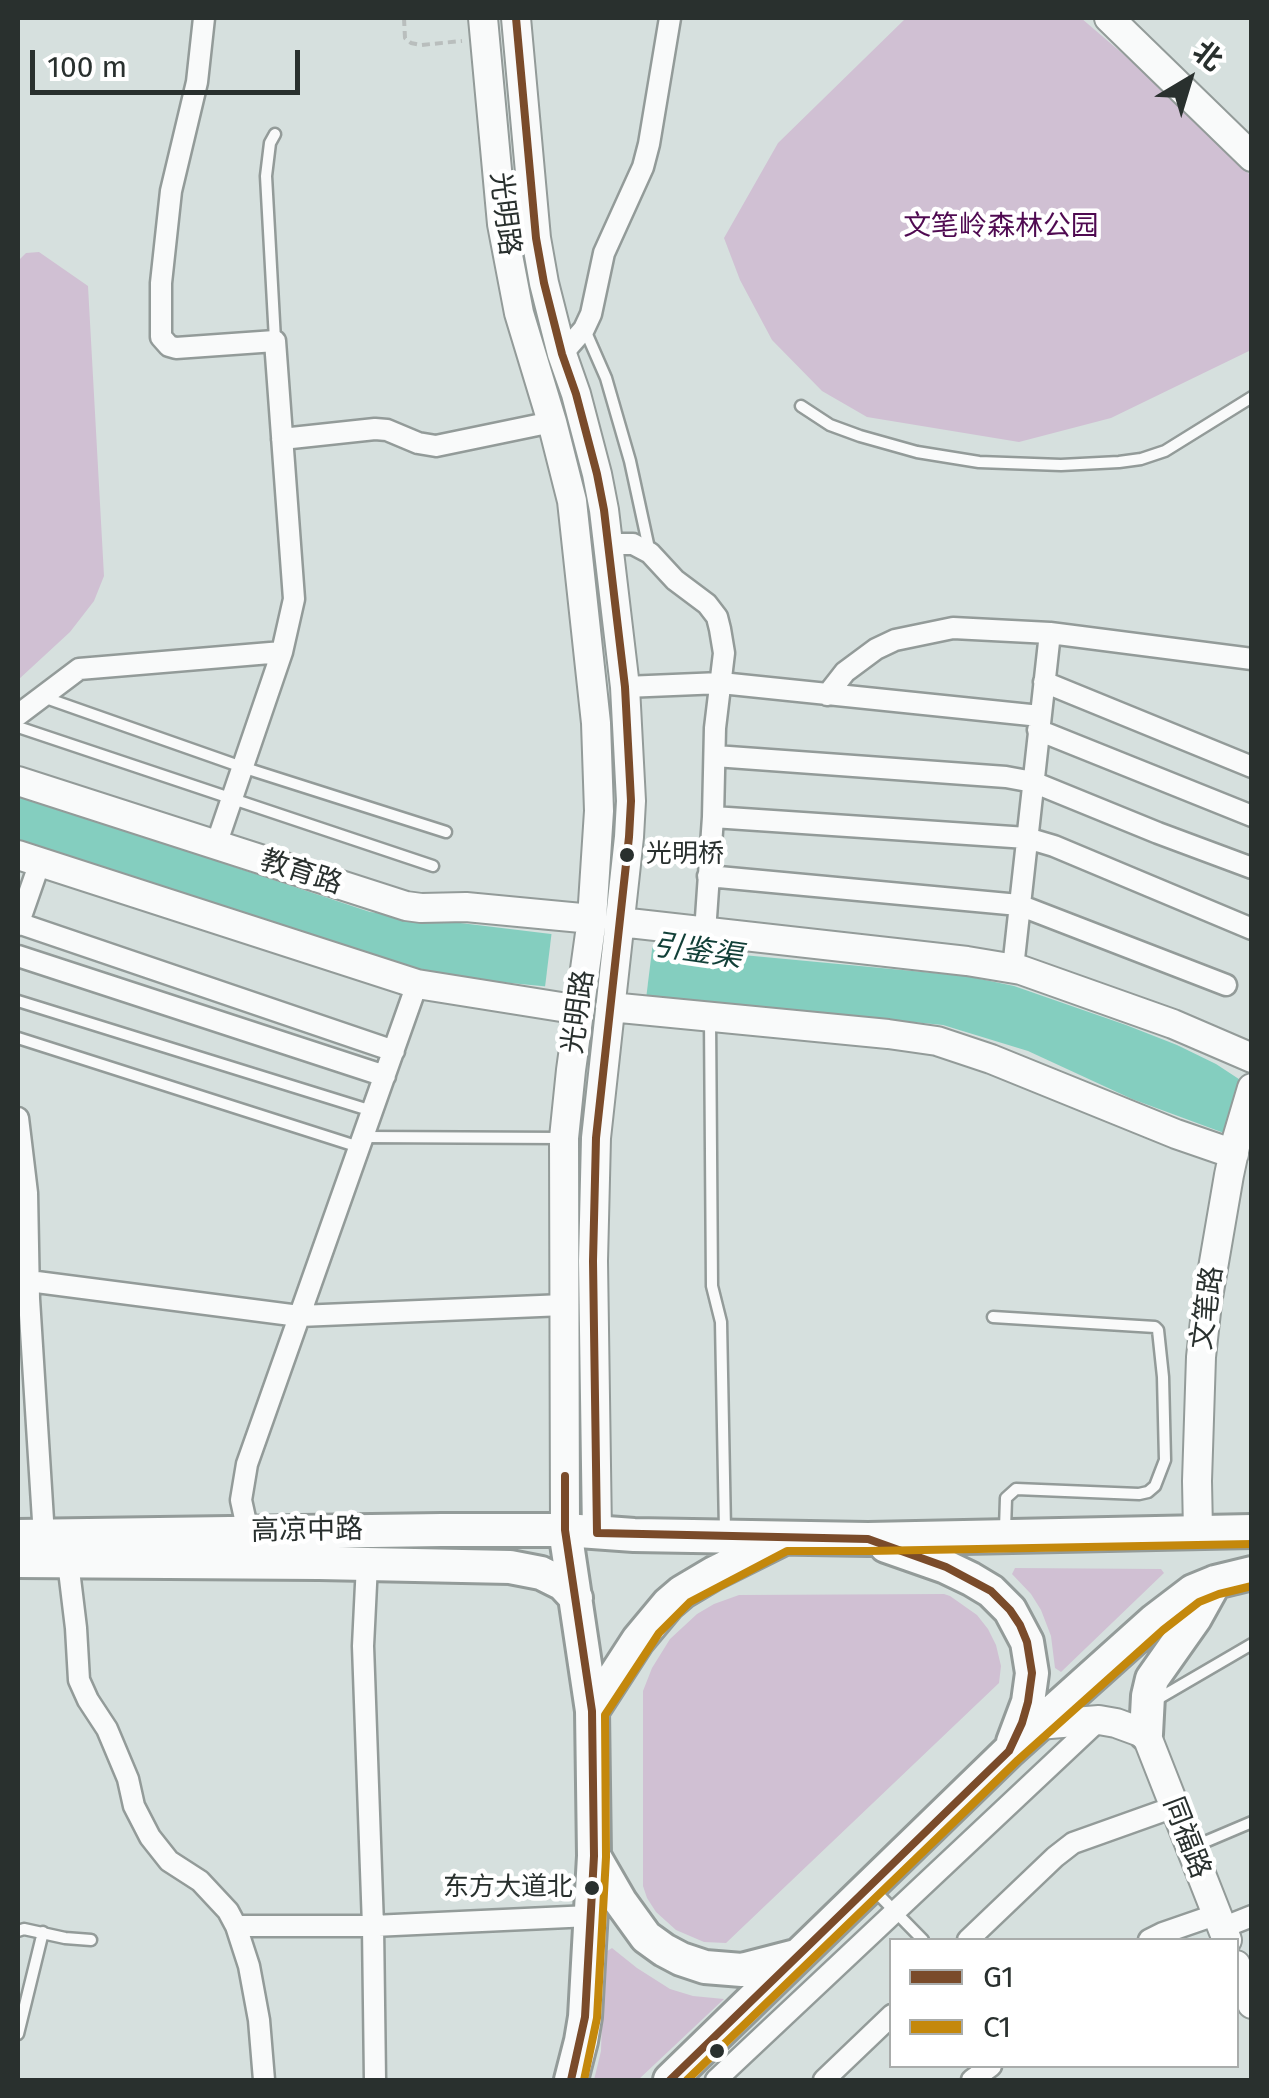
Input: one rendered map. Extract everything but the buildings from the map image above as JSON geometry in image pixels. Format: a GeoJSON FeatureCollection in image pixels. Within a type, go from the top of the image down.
{"type":"FeatureCollection","features":[{"type":"Feature","properties":{"kind":"main road","name":"高凉中路"},"geometry":{"type":"LineString","coordinates":[[18,1562],[581,1532],[868,1539],[1252,1531]]}},
{"type":"Feature","properties":{"kind":"main road","name":"高凉中路"},"geometry":{"type":"LineString","coordinates":[[31,1536],[248,1532],[319,1547],[367,1564],[525,1568],[563,1584],[576,1598]]}},
{"type":"Feature","properties":{"kind":"main road","name":"光明路"},"geometry":{"type":"LineString","coordinates":[[571,2080],[585,2017],[594,1856],[592,1711],[576,1598],[581,1532]]}},
{"type":"Feature","properties":{"kind":"main road"},"geometry":{"type":"LineString","coordinates":[[592,1711],[638,1640],[668,1604],[714,1572],[784,1538]]}},
{"type":"Feature","properties":{"kind":"main road"},"geometry":{"type":"LineString","coordinates":[[868,1539],[946,1566],[991,1591],[1010,1610],[1027,1642],[1032,1673],[1022,1722],[1009,1751]]}},
{"type":"Feature","properties":{"kind":"main road"},"geometry":{"type":"LineString","coordinates":[[676,2078],[1009,1751],[1156,1620],[1178,1601],[1216,1582],[1252,1573]]}},
{"type":"Feature","properties":{"kind":"main road"},"geometry":{"type":"LineString","coordinates":[[1146,1720],[1149,1688],[1156,1672],[1216,1582]]}},
{"type":"Feature","properties":{"kind":"main road"},"geometry":{"type":"LineString","coordinates":[[594,1856],[620,1902],[646,1936],[681,1959],[705,1967],[742,1970],[799,1955]]}},
{"type":"Feature","properties":{"kind":"street"},"geometry":{"type":"LineString","coordinates":[[204,18],[196,82],[171,191],[161,337],[176,348],[275,342],[294,600],[282,652],[216,845]]}},
{"type":"Feature","properties":{"kind":"street","name":"光明路"},"geometry":{"type":"LineString","coordinates":[[516,18],[536,238],[604,510],[625,687],[631,801],[606,926],[596,1001],[595,1392],[581,1532]]}},
{"type":"Feature","properties":{"kind":"street"},"geometry":{"type":"LineString","coordinates":[[562,354],[584,329],[591,314],[608,242],[643,166],[670,18]]}},
{"type":"Feature","properties":{"kind":"street"},"geometry":{"type":"LineString","coordinates":[[1110,18],[1252,156]]}},
{"type":"Feature","properties":{"kind":"street","name":"光明路"},"geometry":{"type":"LineString","coordinates":[[484,28],[502,224],[519,313],[572,502],[596,723],[606,926]]}},
{"type":"Feature","properties":{"kind":"street"},"geometry":{"type":"LineString","coordinates":[[282,439],[375,429],[436,446],[552,422]]}},
{"type":"Feature","properties":{"kind":"street"},"geometry":{"type":"LineString","coordinates":[[607,544],[633,544],[650,553],[675,580],[708,604],[717,618],[724,653],[704,932]]}},
{"type":"Feature","properties":{"kind":"street"},"geometry":{"type":"LineString","coordinates":[[827,695],[861,659],[895,640],[953,628],[1050,633],[1252,659]]}},
{"type":"Feature","properties":{"kind":"street"},"geometry":{"type":"LineString","coordinates":[[1013,968],[1050,633]]}},
{"type":"Feature","properties":{"kind":"street"},"geometry":{"type":"LineString","coordinates":[[18,715],[80,669],[282,652]]}},
{"type":"Feature","properties":{"kind":"street"},"geometry":{"type":"LineString","coordinates":[[625,687],[721,682],[1039,723],[1252,816]]}},
{"type":"Feature","properties":{"kind":"street"},"geometry":{"type":"LineString","coordinates":[[1044,682],[1252,767]]}},
{"type":"Feature","properties":{"kind":"street"},"geometry":{"type":"LineString","coordinates":[[715,756],[1033,782],[1252,868]]}},
{"type":"Feature","properties":{"kind":"street","name":"教育路"},"geometry":{"type":"LineString","coordinates":[[18,781],[406,906],[466,907],[606,926],[704,932],[1013,968],[1173,1024],[1252,1058]]}},
{"type":"Feature","properties":{"kind":"street"},"geometry":{"type":"LineString","coordinates":[[713,817],[1027,838],[1252,928]]}},
{"type":"Feature","properties":{"kind":"street"},"geometry":{"type":"LineString","coordinates":[[394,1050],[18,923],[29,858],[417,984],[596,1001],[710,1018],[888,1034],[949,1044],[1176,1134],[1240,1152]]}},
{"type":"Feature","properties":{"kind":"street"},"geometry":{"type":"LineString","coordinates":[[708,876],[1020,905],[1226,986]]}},
{"type":"Feature","properties":{"kind":"street"},"geometry":{"type":"LineString","coordinates":[[18,956],[385,1076]]}},
{"type":"Feature","properties":{"kind":"street"},"geometry":{"type":"LineString","coordinates":[[248,1532],[241,1500],[253,1445],[417,984]]}},
{"type":"Feature","properties":{"kind":"street","name":"光明路"},"geometry":{"type":"LineString","coordinates":[[581,1532],[564,1390],[564,1138],[570,1070],[596,1001]]}},
{"type":"Feature","properties":{"kind":"street","name":"文笔路"},"geometry":{"type":"LineString","coordinates":[[1198,1531],[1197,1450],[1207,1303],[1252,1088]]}},
{"type":"Feature","properties":{"kind":"street"},"geometry":{"type":"LineString","coordinates":[[18,1118],[27,1194],[23,1219],[29,1281],[31,1536]]}},
{"type":"Feature","properties":{"kind":"street"},"geometry":{"type":"LineString","coordinates":[[29,1281],[299,1316],[564,1305]]}},
{"type":"Feature","properties":{"kind":"street"},"geometry":{"type":"LineString","coordinates":[[564,1390],[595,1392]]}},
{"type":"Feature","properties":{"kind":"street"},"geometry":{"type":"LineString","coordinates":[[68,1562],[79,1680],[106,1729],[128,1779],[134,1806],[150,1836],[169,1861],[200,1881],[228,1911],[236,1926],[255,2002],[264,2080]]}},
{"type":"Feature","properties":{"kind":"street"},"geometry":{"type":"LineString","coordinates":[[367,1564],[363,1646],[375,2080]]}},
{"type":"Feature","properties":{"kind":"street"},"geometry":{"type":"LineString","coordinates":[[716,2080],[1099,1720]]}},
{"type":"Feature","properties":{"kind":"street"},"geometry":{"type":"LineString","coordinates":[[1038,1725],[1146,1720]]}},
{"type":"Feature","properties":{"kind":"street","name":"同福路"},"geometry":{"type":"LineString","coordinates":[[1146,1720],[1174,1808],[1221,1928]]}},
{"type":"Feature","properties":{"kind":"street"},"geometry":{"type":"LineString","coordinates":[[970,1938],[1073,1843],[1174,1808]]}},
{"type":"Feature","properties":{"kind":"street"},"geometry":{"type":"LineString","coordinates":[[236,1926],[373,1926],[590,1916]]}},
{"type":"Feature","properties":{"kind":"street"},"geometry":{"type":"LineString","coordinates":[[1153,1938],[1163,1933],[1221,1928],[1252,1916]]}},
{"type":"Feature","properties":{"kind":"street"},"geometry":{"type":"LineString","coordinates":[[1239,1972],[1252,2004]]}},
{"type":"Feature","properties":{"kind":"street"},"geometry":{"type":"LineString","coordinates":[[824,2080],[889,2018]]}},
{"type":"Feature","properties":{"kind":"lane"},"geometry":{"type":"LineString","coordinates":[[275,342],[266,176],[270,144],[276,134]]}},
{"type":"Feature","properties":{"kind":"lane"},"geometry":{"type":"LineString","coordinates":[[584,329],[606,378],[630,460],[650,553]]}},
{"type":"Feature","properties":{"kind":"lane"},"geometry":{"type":"LineString","coordinates":[[801,406],[845,430],[917,452],[979,462],[1061,465],[1120,462],[1165,451],[1252,397]]}},
{"type":"Feature","properties":{"kind":"lane"},"geometry":{"type":"LineString","coordinates":[[42,697],[242,768],[446,832]]}},
{"type":"Feature","properties":{"kind":"lane"},"geometry":{"type":"LineString","coordinates":[[18,727],[433,866]]}},
{"type":"Feature","properties":{"kind":"lane"},"geometry":{"type":"LineString","coordinates":[[18,1000],[372,1111]]}},
{"type":"Feature","properties":{"kind":"lane"},"geometry":{"type":"LineString","coordinates":[[710,1018],[712,1286],[721,1322],[725,1537]]}},
{"type":"Feature","properties":{"kind":"lane"},"geometry":{"type":"LineString","coordinates":[[18,1038],[361,1142],[564,1138]]}},
{"type":"Feature","properties":{"kind":"lane"},"geometry":{"type":"LineString","coordinates":[[993,1317],[1155,1327],[1163,1377],[1164,1460],[1155,1486],[1139,1494],[1016,1489],[1006,1498],[1005,1536]]}},
{"type":"Feature","properties":{"kind":"lane"},"geometry":{"type":"LineString","coordinates":[[1146,1720],[1252,1644]]}},
{"type":"Feature","properties":{"kind":"lane"},"geometry":{"type":"LineString","coordinates":[[1190,1848],[1252,1822]]}},
{"type":"Feature","properties":{"kind":"lane"},"geometry":{"type":"LineString","coordinates":[[870,1886],[921,1938]]}},
{"type":"Feature","properties":{"kind":"lane"},"geometry":{"type":"LineString","coordinates":[[18,1931],[91,1940]]}},
{"type":"Feature","properties":{"kind":"lane"},"geometry":{"type":"LineString","coordinates":[[18,2034],[44,1932]]}},
{"type":"Feature","properties":{"kind":"path"},"geometry":{"type":"LineString","coordinates":[[404,18],[405,38],[416,44],[484,28]]}},
{"type":"Feature","properties":{"kind":"green space","name":"文笔岭森林公园"},"geometry":{"type":"Polygon","coordinates":[[[906,18],[1081,18],[1171,95],[1251,176],[1251,353],[1111,418],[1019,442],[867,417],[822,391],[772,340],[740,280],[724,238],[778,143],[906,18]]]}},
{"type":"Feature","properties":{"kind":"green space"},"geometry":{"type":"Polygon","coordinates":[[[39,252],[88,286],[104,576],[94,601],[70,632],[18,680],[18,261],[26,253],[39,252]]]}},
{"type":"Feature","properties":{"kind":"green space"},"geometry":{"type":"Polygon","coordinates":[[[1015,1568],[1161,1569],[1164,1573],[1061,1672],[1055,1668],[1051,1636],[1041,1610],[1012,1574],[1015,1568]]]}},
{"type":"Feature","properties":{"kind":"green space"},"geometry":{"type":"Polygon","coordinates":[[[944,1594],[977,1615],[988,1629],[1001,1666],[999,1683],[726,1943],[704,1942],[676,1930],[656,1912],[643,1886],[643,1691],[670,1639],[697,1614],[739,1595],[944,1594]]]}},
{"type":"Feature","properties":{"kind":"green space"},"geometry":{"type":"Polygon","coordinates":[[[612,1948],[670,1989],[724,1999],[638,2080],[594,2080],[601,2051],[604,1953],[612,1948]]]}},
{"type":"Feature","properties":{"kind":"water","name":"引鉴渠"},"geometry":{"type":"Polygon","coordinates":[[[18,795],[370,912],[658,947],[966,976],[1014,986],[1177,1045],[1251,1087],[1251,1143],[1132,1099],[1028,1051],[943,1025],[406,971],[18,847],[18,795]]]}},
{"type":"Feature","properties":{"kind":"pier","name":"光明桥"},"geometry":{"type":"Polygon","coordinates":[[[552,930],[653,942],[646,999],[545,987],[552,930]]]}},
{"type":"Feature","properties":{"kind":"transit line","name":"G1"},"geometry":{"type":"LineString","coordinates":[[516,18],[536,238],[562,354],[597,474],[625,687],[629,837],[596,1138],[593,1261],[597,1533],[868,1539],[946,1567],[991,1591],[1020,1625],[1032,1673],[1022,1723],[1009,1751],[670,2080]]}},
{"type":"Feature","properties":{"kind":"transit line","name":"G1"},"geometry":{"type":"LineString","coordinates":[[565,1476],[565,1530],[592,1711],[594,1856],[585,2017],[571,2080]]}},
{"type":"Feature","properties":{"kind":"transit line","name":"C1"},"geometry":{"type":"LineString","coordinates":[[584,2080],[597,2018],[606,1857],[605,1715],[659,1633],[690,1602],[787,1551],[1252,1544]]}},
{"type":"Feature","properties":{"kind":"transit line","name":"C1"},"geometry":{"type":"LineString","coordinates":[[687,2080],[1018,1760],[1163,1630],[1199,1602],[1252,1586]]}},
{"type":"Feature","properties":{"kind":"place","name":"光明桥"},"geometry":{"type":"Point","coordinates":[627,855]}},
{"type":"Feature","properties":{"kind":"place","name":"东方大道北"},"geometry":{"type":"Point","coordinates":[592,1888]}}]}
